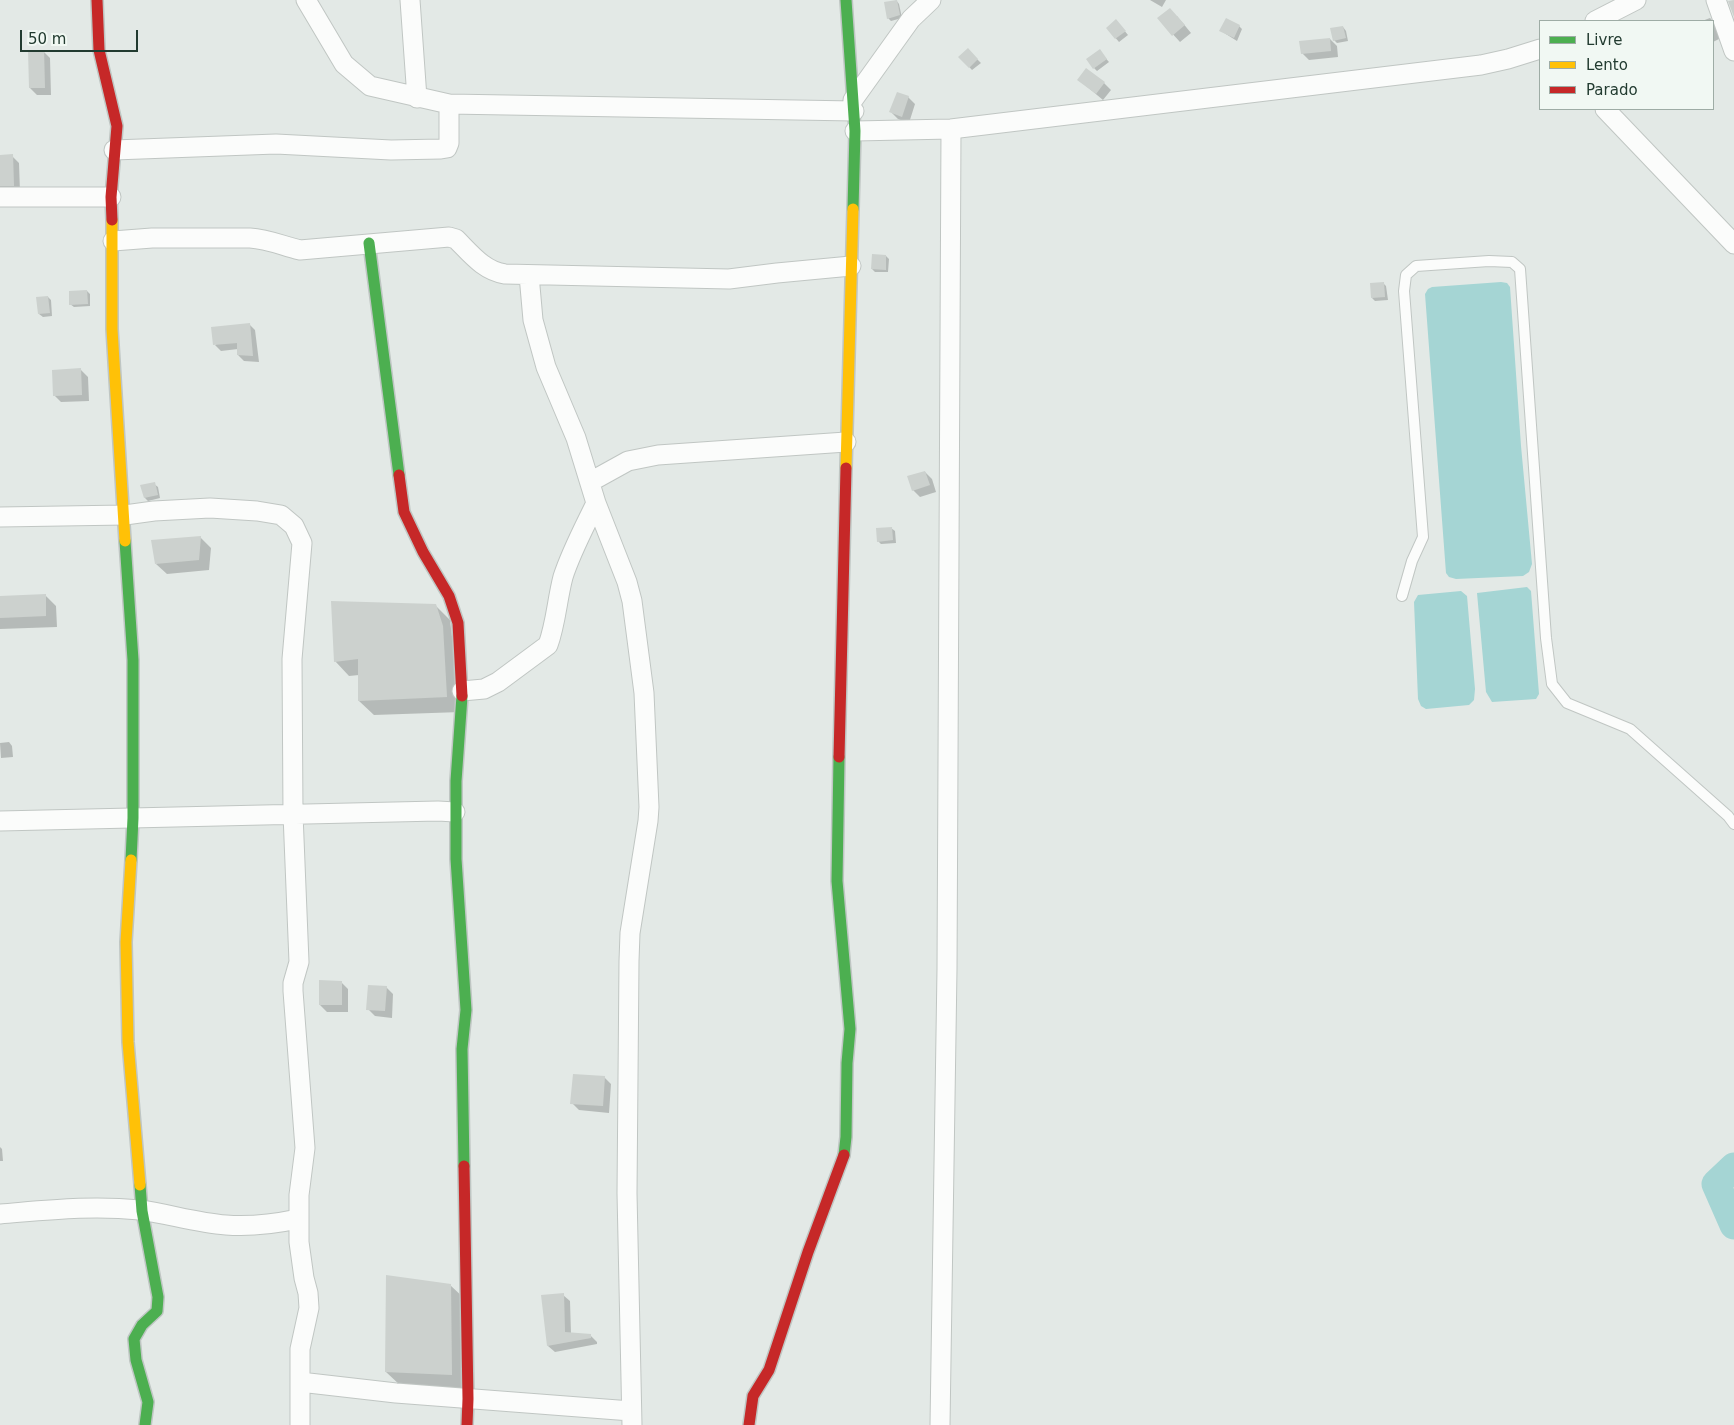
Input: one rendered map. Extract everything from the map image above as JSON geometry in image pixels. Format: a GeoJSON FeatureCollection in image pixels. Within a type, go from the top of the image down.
{"type":"FeatureCollection","features":[{"type":"Feature","properties":{"kind":"street"},"geometry":{"type":"LineString","coordinates":[[97,0],[98,50],[117,126],[111,197],[113,241],[112,329],[133,660],[133,818],[126,942],[128,1033],[142,1211],[158,1297],[157,1311],[142,1325],[134,1339],[136,1360],[148,1402],[145,1425]]}},
{"type":"Feature","properties":{"kind":"street"},"geometry":{"type":"LineString","coordinates":[[306,0],[344,64],[370,86],[417,98],[449,104],[853,106]]}},
{"type":"Feature","properties":{"kind":"street"},"geometry":{"type":"LineString","coordinates":[[410,0],[417,98]]}},
{"type":"Feature","properties":{"kind":"street"},"geometry":{"type":"LineString","coordinates":[[749,1425],[752,1396],[769,1370],[808,1252],[844,1154],[846,1137],[850,1029],[838,881],[846,442],[855,131],[846,0]]}},
{"type":"Feature","properties":{"kind":"street"},"geometry":{"type":"LineString","coordinates":[[853,106],[911,19],[931,0]]}},
{"type":"Feature","properties":{"kind":"street"},"geometry":{"type":"LineString","coordinates":[[1597,20],[1636,0]]}},
{"type":"Feature","properties":{"kind":"street"},"geometry":{"type":"LineString","coordinates":[[1716,0],[1734,51]]}},
{"type":"Feature","properties":{"kind":"street"},"geometry":{"type":"LineString","coordinates":[[855,131],[951,129],[1481,65],[1539,49]]}},
{"type":"Feature","properties":{"kind":"street"},"geometry":{"type":"LineString","coordinates":[[114,150],[276,144],[392,150],[441,149],[447,148],[449,143],[449,104]]}},
{"type":"Feature","properties":{"kind":"street"},"geometry":{"type":"LineString","coordinates":[[1606,110],[1734,244]]}},
{"type":"Feature","properties":{"kind":"street"},"geometry":{"type":"LineString","coordinates":[[940,1425],[948,959],[951,129]]}},
{"type":"Feature","properties":{"kind":"street"},"geometry":{"type":"LineString","coordinates":[[0,197],[111,197]]}},
{"type":"Feature","properties":{"kind":"street"},"geometry":{"type":"LineString","coordinates":[[113,241],[152,238],[250,238],[264,239],[300,250],[449,236],[488,269],[506,274],[530,275],[730,279],[851,266]]}},
{"type":"Feature","properties":{"kind":"street"},"geometry":{"type":"LineString","coordinates":[[369,243],[404,512],[423,552],[449,596],[458,623],[462,691],[456,781],[456,859],[466,1010],[462,1049],[467,1425]]}},
{"type":"Feature","properties":{"kind":"street"},"geometry":{"type":"LineString","coordinates":[[300,1382],[632,1418],[628,1193],[629,961],[630,933],[649,807],[644,694],[632,601],[627,582],[596,504],[576,438],[546,367],[534,320],[530,275]]}},
{"type":"Feature","properties":{"kind":"street"},"geometry":{"type":"LineString","coordinates":[[590,482],[628,462],[658,455],[846,442]]}},
{"type":"Feature","properties":{"kind":"street"},"geometry":{"type":"LineString","coordinates":[[462,691],[484,689],[498,682],[548,645],[552,636],[563,578],[570,557],[596,504]]}},
{"type":"Feature","properties":{"kind":"street"},"geometry":{"type":"LineString","coordinates":[[0,517],[125,515],[192,509],[256,511],[281,514],[294,526],[302,543],[292,659],[293,814],[299,962],[292,991],[305,1148],[298,1219],[299,1242],[309,1308],[300,1349],[300,1425]]}},
{"type":"Feature","properties":{"kind":"street"},"geometry":{"type":"LineString","coordinates":[[0,821],[456,812]]}},
{"type":"Feature","properties":{"kind":"street"},"geometry":{"type":"LineString","coordinates":[[0,1214],[97,1207],[142,1211],[226,1225],[270,1224],[298,1219]]}},
{"type":"Feature","properties":{"kind":"lane"},"geometry":{"type":"LineString","coordinates":[[1402,596],[1412,561],[1423,537],[1404,291],[1406,275],[1416,266],[1490,261],[1512,262],[1520,269],[1546,638],[1552,684],[1566,703],[1630,729],[1728,816],[1734,824]]}},
{"type":"Feature","properties":{"kind":"water"},"geometry":{"type":"Polygon","coordinates":[[[1507,283],[1510,287],[1521,446],[1532,564],[1529,572],[1523,576],[1456,579],[1449,577],[1446,573],[1425,294],[1432,287],[1507,283]]]}},
{"type":"Feature","properties":{"kind":"water"},"geometry":{"type":"Polygon","coordinates":[[[1527,587],[1531,591],[1539,694],[1536,699],[1492,702],[1486,692],[1477,593],[1527,587]]]}},
{"type":"Feature","properties":{"kind":"water"},"geometry":{"type":"Polygon","coordinates":[[[1461,591],[1467,596],[1475,689],[1474,700],[1469,705],[1426,709],[1421,706],[1418,699],[1414,602],[1418,595],[1461,591]]]}},
{"type":"Feature","properties":{"kind":"building"},"geometry":{"type":"Polygon","coordinates":[[[897,0],[900,15],[887,19],[884,2],[897,0]]]}},
{"type":"Feature","properties":{"kind":"building"},"geometry":{"type":"Polygon","coordinates":[[[1734,0],[1734,17],[1728,1],[1734,0]]]}},
{"type":"Feature","properties":{"kind":"building"},"geometry":{"type":"Polygon","coordinates":[[[1170,8],[1185,25],[1172,36],[1157,18],[1170,8]]]}},
{"type":"Feature","properties":{"kind":"building"},"geometry":{"type":"Polygon","coordinates":[[[1226,18],[1240,25],[1234,38],[1219,31],[1226,18]]]}},
{"type":"Feature","properties":{"kind":"building"},"geometry":{"type":"Polygon","coordinates":[[[1116,19],[1126,31],[1115,39],[1106,28],[1116,19]]]}},
{"type":"Feature","properties":{"kind":"building"},"geometry":{"type":"Polygon","coordinates":[[[1343,26],[1346,38],[1333,41],[1330,28],[1343,26]]]}},
{"type":"Feature","properties":{"kind":"building"},"geometry":{"type":"Polygon","coordinates":[[[1330,38],[1331,51],[1301,54],[1299,41],[1330,38]]]}},
{"type":"Feature","properties":{"kind":"building"},"geometry":{"type":"Polygon","coordinates":[[[968,48],[978,59],[969,68],[958,57],[968,48]]]}},
{"type":"Feature","properties":{"kind":"building"},"geometry":{"type":"Polygon","coordinates":[[[1100,49],[1107,59],[1093,69],[1086,59],[1100,49]]]}},
{"type":"Feature","properties":{"kind":"building"},"geometry":{"type":"Polygon","coordinates":[[[28,50],[44,50],[45,88],[29,88],[28,50]]]}},
{"type":"Feature","properties":{"kind":"building"},"geometry":{"type":"Polygon","coordinates":[[[1086,68],[1105,82],[1096,94],[1077,80],[1086,68]]]}},
{"type":"Feature","properties":{"kind":"building"},"geometry":{"type":"Polygon","coordinates":[[[897,92],[909,96],[902,117],[889,112],[897,92]]]}},
{"type":"Feature","properties":{"kind":"building"},"geometry":{"type":"Polygon","coordinates":[[[13,154],[14,186],[0,186],[0,155],[13,154]]]}},
{"type":"Feature","properties":{"kind":"building"},"geometry":{"type":"Polygon","coordinates":[[[872,254],[886,255],[886,270],[871,269],[872,254]]]}},
{"type":"Feature","properties":{"kind":"building"},"geometry":{"type":"Polygon","coordinates":[[[1384,282],[1385,297],[1371,298],[1370,283],[1384,282]]]}},
{"type":"Feature","properties":{"kind":"building"},"geometry":{"type":"Polygon","coordinates":[[[87,290],[88,304],[69,305],[69,291],[87,290]]]}},
{"type":"Feature","properties":{"kind":"building"},"geometry":{"type":"Polygon","coordinates":[[[48,296],[50,313],[38,314],[36,297],[48,296]]]}},
{"type":"Feature","properties":{"kind":"building"},"geometry":{"type":"Polygon","coordinates":[[[250,323],[253,356],[237,355],[237,343],[213,345],[211,327],[250,323]]]}},
{"type":"Feature","properties":{"kind":"building"},"geometry":{"type":"Polygon","coordinates":[[[81,368],[82,395],[53,396],[52,370],[81,368]]]}},
{"type":"Feature","properties":{"kind":"building"},"geometry":{"type":"Polygon","coordinates":[[[925,471],[930,485],[912,491],[907,476],[925,471]]]}},
{"type":"Feature","properties":{"kind":"building"},"geometry":{"type":"Polygon","coordinates":[[[155,482],[158,495],[144,498],[140,485],[155,482]]]}},
{"type":"Feature","properties":{"kind":"building"},"geometry":{"type":"Polygon","coordinates":[[[892,527],[893,540],[877,542],[876,528],[892,527]]]}},
{"type":"Feature","properties":{"kind":"building"},"geometry":{"type":"Polygon","coordinates":[[[201,536],[199,560],[155,564],[151,540],[201,536]]]}},
{"type":"Feature","properties":{"kind":"building"},"geometry":{"type":"Polygon","coordinates":[[[46,594],[46,616],[0,618],[0,596],[46,594]]]}},
{"type":"Feature","properties":{"kind":"building"},"geometry":{"type":"Polygon","coordinates":[[[331,601],[436,604],[443,626],[447,697],[358,701],[358,659],[334,662],[331,601]]]}},
{"type":"Feature","properties":{"kind":"building"},"geometry":{"type":"Polygon","coordinates":[[[319,980],[342,981],[342,1005],[319,1005],[319,980]]]}},
{"type":"Feature","properties":{"kind":"building"},"geometry":{"type":"Polygon","coordinates":[[[368,985],[387,986],[385,1011],[366,1010],[368,985]]]}},
{"type":"Feature","properties":{"kind":"building"},"geometry":{"type":"Polygon","coordinates":[[[573,1074],[605,1076],[603,1106],[570,1104],[573,1074]]]}},
{"type":"Feature","properties":{"kind":"building"},"geometry":{"type":"Polygon","coordinates":[[[386,1275],[451,1284],[452,1375],[385,1372],[386,1275]]]}},
{"type":"Feature","properties":{"kind":"building"},"geometry":{"type":"Polygon","coordinates":[[[564,1293],[565,1332],[591,1334],[591,1338],[547,1346],[541,1295],[564,1293]]]}},
{"type":"Feature","properties":{"kind":"waterway"},"geometry":{"type":"LineString","coordinates":[[1734,1167],[1716,1184],[1734,1225]]}},
{"type":"Feature","properties":{"kind":"traffic: fast"},"geometry":{"type":"LineString","coordinates":[[846,0],[855,131],[853,209]]}},
{"type":"Feature","properties":{"kind":"traffic: fast"},"geometry":{"type":"LineString","coordinates":[[369,243],[399,475]]}},
{"type":"Feature","properties":{"kind":"traffic: fast"},"geometry":{"type":"LineString","coordinates":[[125,541],[133,660],[133,818],[131,860]]}},
{"type":"Feature","properties":{"kind":"traffic: fast"},"geometry":{"type":"LineString","coordinates":[[462,696],[456,781],[456,859],[466,1010],[462,1049],[464,1166]]}},
{"type":"Feature","properties":{"kind":"traffic: fast"},"geometry":{"type":"LineString","coordinates":[[839,757],[837,881],[850,1029],[844,1155]]}},
{"type":"Feature","properties":{"kind":"traffic: fast"},"geometry":{"type":"LineString","coordinates":[[140,1185],[142,1211],[158,1297],[157,1311],[142,1325],[134,1339],[136,1360],[148,1402],[145,1425]]}},
{"type":"Feature","properties":{"kind":"traffic: slow"},"geometry":{"type":"LineString","coordinates":[[846,468],[853,209]]}},
{"type":"Feature","properties":{"kind":"traffic: slow"},"geometry":{"type":"LineString","coordinates":[[112,220],[112,329],[125,541]]}},
{"type":"Feature","properties":{"kind":"traffic: slow"},"geometry":{"type":"LineString","coordinates":[[131,860],[126,942],[128,1042],[140,1185]]}},
{"type":"Feature","properties":{"kind":"traffic: jam"},"geometry":{"type":"LineString","coordinates":[[97,0],[99,50],[117,126],[111,197],[112,220]]}},
{"type":"Feature","properties":{"kind":"traffic: jam"},"geometry":{"type":"LineString","coordinates":[[839,757],[846,468]]}},
{"type":"Feature","properties":{"kind":"traffic: jam"},"geometry":{"type":"LineString","coordinates":[[399,475],[404,512],[423,552],[449,596],[458,623],[462,696]]}},
{"type":"Feature","properties":{"kind":"traffic: jam"},"geometry":{"type":"LineString","coordinates":[[749,1425],[753,1396],[769,1370],[808,1252],[844,1155]]}},
{"type":"Feature","properties":{"kind":"traffic: jam"},"geometry":{"type":"LineString","coordinates":[[464,1166],[467,1425]]}}]}
